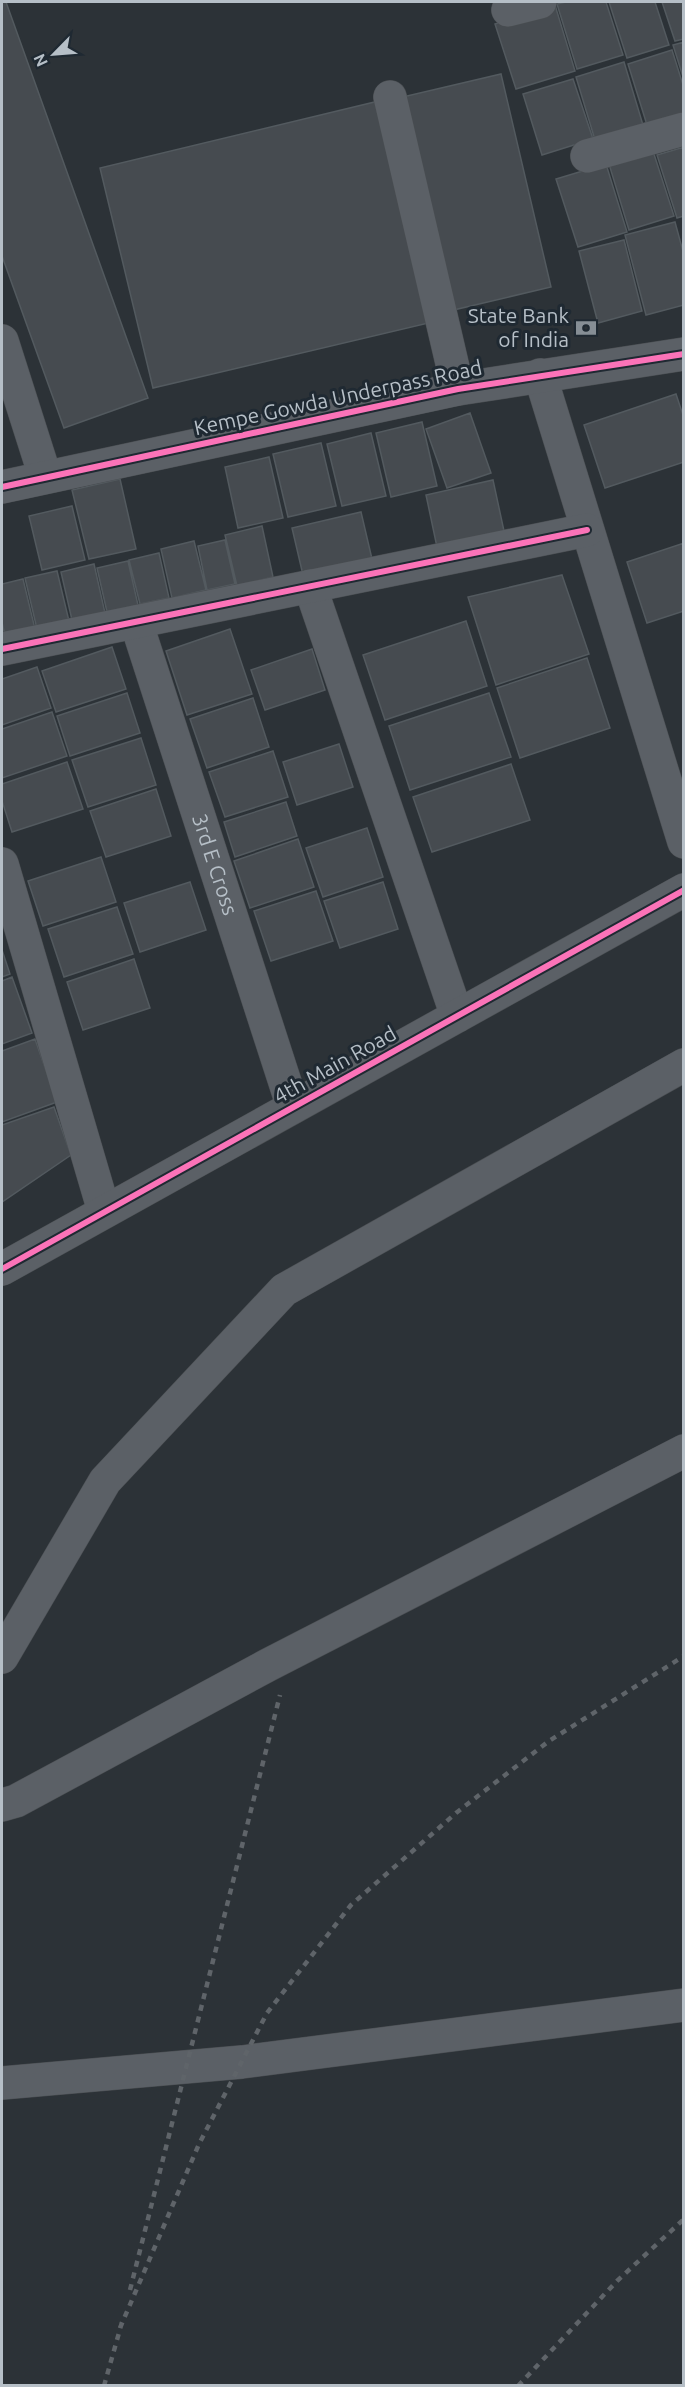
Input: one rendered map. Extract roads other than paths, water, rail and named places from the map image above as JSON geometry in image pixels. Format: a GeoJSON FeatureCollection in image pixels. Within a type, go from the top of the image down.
{"type":"FeatureCollection","features":[{"type":"Feature","properties":{"kind":"street"},"geometry":{"type":"LineString","coordinates":[[508,10],[540,2]]}},
{"type":"Feature","properties":{"kind":"street"},"geometry":{"type":"LineString","coordinates":[[390,97],[458,388]]}},
{"type":"Feature","properties":{"kind":"street"},"geometry":{"type":"LineString","coordinates":[[587,156],[684,129]]}},
{"type":"Feature","properties":{"kind":"street"},"geometry":{"type":"LineString","coordinates":[[2,341],[45,476]]}},
{"type":"Feature","properties":{"kind":"street","name":"Kempe Gowda Underpass Road"},"geometry":{"type":"LineString","coordinates":[[2,487],[458,388],[684,354]]}},
{"type":"Feature","properties":{"kind":"street"},"geometry":{"type":"LineString","coordinates":[[540,375],[684,842]]}},
{"type":"Feature","properties":{"kind":"street"},"geometry":{"type":"LineString","coordinates":[[2,649],[587,530]]}},
{"type":"Feature","properties":{"kind":"street"},"geometry":{"type":"LineString","coordinates":[[310,586],[457,1016]]}},
{"type":"Feature","properties":{"kind":"street","name":"3rd E Cross"},"geometry":{"type":"LineString","coordinates":[[136,622],[293,1107]]}},
{"type":"Feature","properties":{"kind":"street"},"geometry":{"type":"LineString","coordinates":[[2,864],[104,1211]]}},
{"type":"Feature","properties":{"kind":"street","name":"4th Main Road"},"geometry":{"type":"LineString","coordinates":[[2,1269],[684,890]]}},
{"type":"Feature","properties":{"kind":"street"},"geometry":{"type":"LineString","coordinates":[[2,1657],[105,1482],[284,1290],[684,1065]]}},
{"type":"Feature","properties":{"kind":"street"},"geometry":{"type":"LineString","coordinates":[[2,1805],[24,1797],[268,1665],[684,1451]]}},
{"type":"Feature","properties":{"kind":"street"},"geometry":{"type":"LineString","coordinates":[[2,2083],[242,2061],[684,2005]]}},
{"type":"Feature","properties":{"kind":"railway"},"geometry":{"type":"LineString","coordinates":[[120,2328],[199,2144],[267,2013],[351,1905],[456,1813],[549,1741],[684,1656]]}},
{"type":"Feature","properties":{"kind":"railway"},"geometry":{"type":"LineString","coordinates":[[130,2290],[280,1695]]}},
{"type":"Feature","properties":{"kind":"railway"},"geometry":{"type":"LineString","coordinates":[[518,2386],[617,2281],[684,2219]]}},
{"type":"Feature","properties":{"kind":"railway"},"geometry":{"type":"LineString","coordinates":[[104,2386],[122,2322]]}},
{"type":"Feature","properties":{"kind":"place","name":"State Bank of India"},"geometry":{"type":"Point","coordinates":[586,328]}}]}
